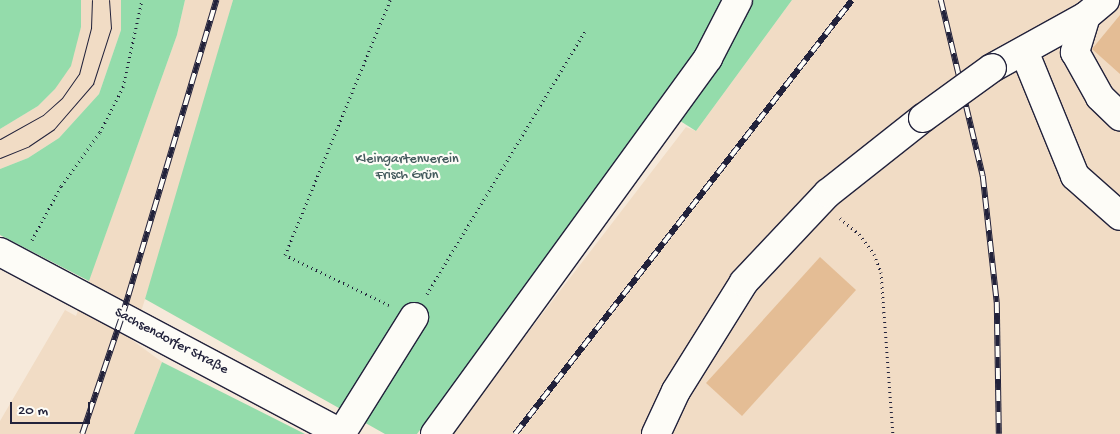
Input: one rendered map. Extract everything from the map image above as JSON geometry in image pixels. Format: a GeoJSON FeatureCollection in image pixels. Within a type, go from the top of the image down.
{"type":"FeatureCollection","features":[{"type":"Feature","properties":{"kind":"street"},"geometry":{"type":"LineString","coordinates":[[435,434],[708,58],[738,0]]}},
{"type":"Feature","properties":{"kind":"street"},"geometry":{"type":"LineString","coordinates":[[656,434],[676,391],[744,282],[820,202],[923,118],[992,68],[1096,8]]}},
{"type":"Feature","properties":{"kind":"street"},"geometry":{"type":"LineString","coordinates":[[1096,8],[1075,52],[1100,96],[1120,116]]}},
{"type":"Feature","properties":{"kind":"street"},"geometry":{"type":"LineString","coordinates":[[1024,51],[1075,176],[1120,216]]}},
{"type":"Feature","properties":{"kind":"street","name":"Sachsendorfer Straße"},"geometry":{"type":"LineString","coordinates":[[0,252],[341,434]]}},
{"type":"Feature","properties":{"kind":"street"},"geometry":{"type":"LineString","coordinates":[[341,434],[414,317]]}},
{"type":"Feature","properties":{"kind":"path"},"geometry":{"type":"LineString","coordinates":[[34,237],[61,186],[100,132],[123,87],[142,0]]}},
{"type":"Feature","properties":{"kind":"path"},"geometry":{"type":"LineString","coordinates":[[390,0],[286,255],[414,317],[586,29]]}},
{"type":"Feature","properties":{"kind":"path"},"geometry":{"type":"LineString","coordinates":[[820,202],[860,234],[882,272],[893,434]]}},
{"type":"Feature","properties":{"kind":"shaded area"},"geometry":{"type":"Polygon","coordinates":[[[81,0],[121,0],[121,30],[99,94],[59,138],[28,158],[0,169],[0,129],[38,106],[55,89],[81,27],[81,0]]]}},
{"type":"Feature","properties":{"kind":"shaded area"},"geometry":{"type":"Polygon","coordinates":[[[185,0],[233,0],[176,202],[132,340],[162,362],[134,434],[0,434],[0,421],[65,310],[76,316],[177,35],[185,0]]]}},
{"type":"Feature","properties":{"kind":"shaded area"},"geometry":{"type":"Polygon","coordinates":[[[792,0],[1120,0],[1120,434],[450,434],[686,127],[696,131],[792,0]]]}},
{"type":"Feature","properties":{"kind":"green space"},"geometry":{"type":"Polygon","coordinates":[[[0,0],[81,0],[81,27],[71,66],[55,89],[38,106],[0,129],[0,0]]]}},
{"type":"Feature","properties":{"kind":"green space"},"geometry":{"type":"Polygon","coordinates":[[[121,0],[185,0],[177,35],[89,281],[0,235],[0,169],[28,158],[59,138],[99,94],[121,30],[121,0]]]}},
{"type":"Feature","properties":{"kind":"green space","name":"Kleingartenverein Frisch Grün"},"geometry":{"type":"Polygon","coordinates":[[[233,0],[792,0],[696,131],[658,107],[417,434],[385,434],[145,299],[233,0]]]}},
{"type":"Feature","properties":{"kind":"green space"},"geometry":{"type":"Polygon","coordinates":[[[162,362],[305,434],[134,434],[162,362]]]}},
{"type":"Feature","properties":{"kind":"building"},"geometry":{"type":"Polygon","coordinates":[[[1120,15],[1120,74],[1092,49],[1120,15]]]}},
{"type":"Feature","properties":{"kind":"building"},"geometry":{"type":"Polygon","coordinates":[[[820,257],[856,290],[742,416],[706,383],[820,257]]]}},
{"type":"Feature","properties":{"kind":"tram line"},"geometry":{"type":"LineString","coordinates":[[0,139],[43,115],[62,98],[79,74],[91,28],[92,0]]}},
{"type":"Feature","properties":{"kind":"tram line"},"geometry":{"type":"LineString","coordinates":[[0,158],[29,146],[54,129],[93,84],[111,28],[109,0]]}},
{"type":"Feature","properties":{"kind":"railway"},"geometry":{"type":"LineString","coordinates":[[82,434],[122,316],[216,0]]}},
{"type":"Feature","properties":{"kind":"railway"},"geometry":{"type":"LineString","coordinates":[[515,434],[852,0]]}},
{"type":"Feature","properties":{"kind":"railway"},"geometry":{"type":"LineString","coordinates":[[941,0],[983,176],[997,302],[999,434]]}}]}
